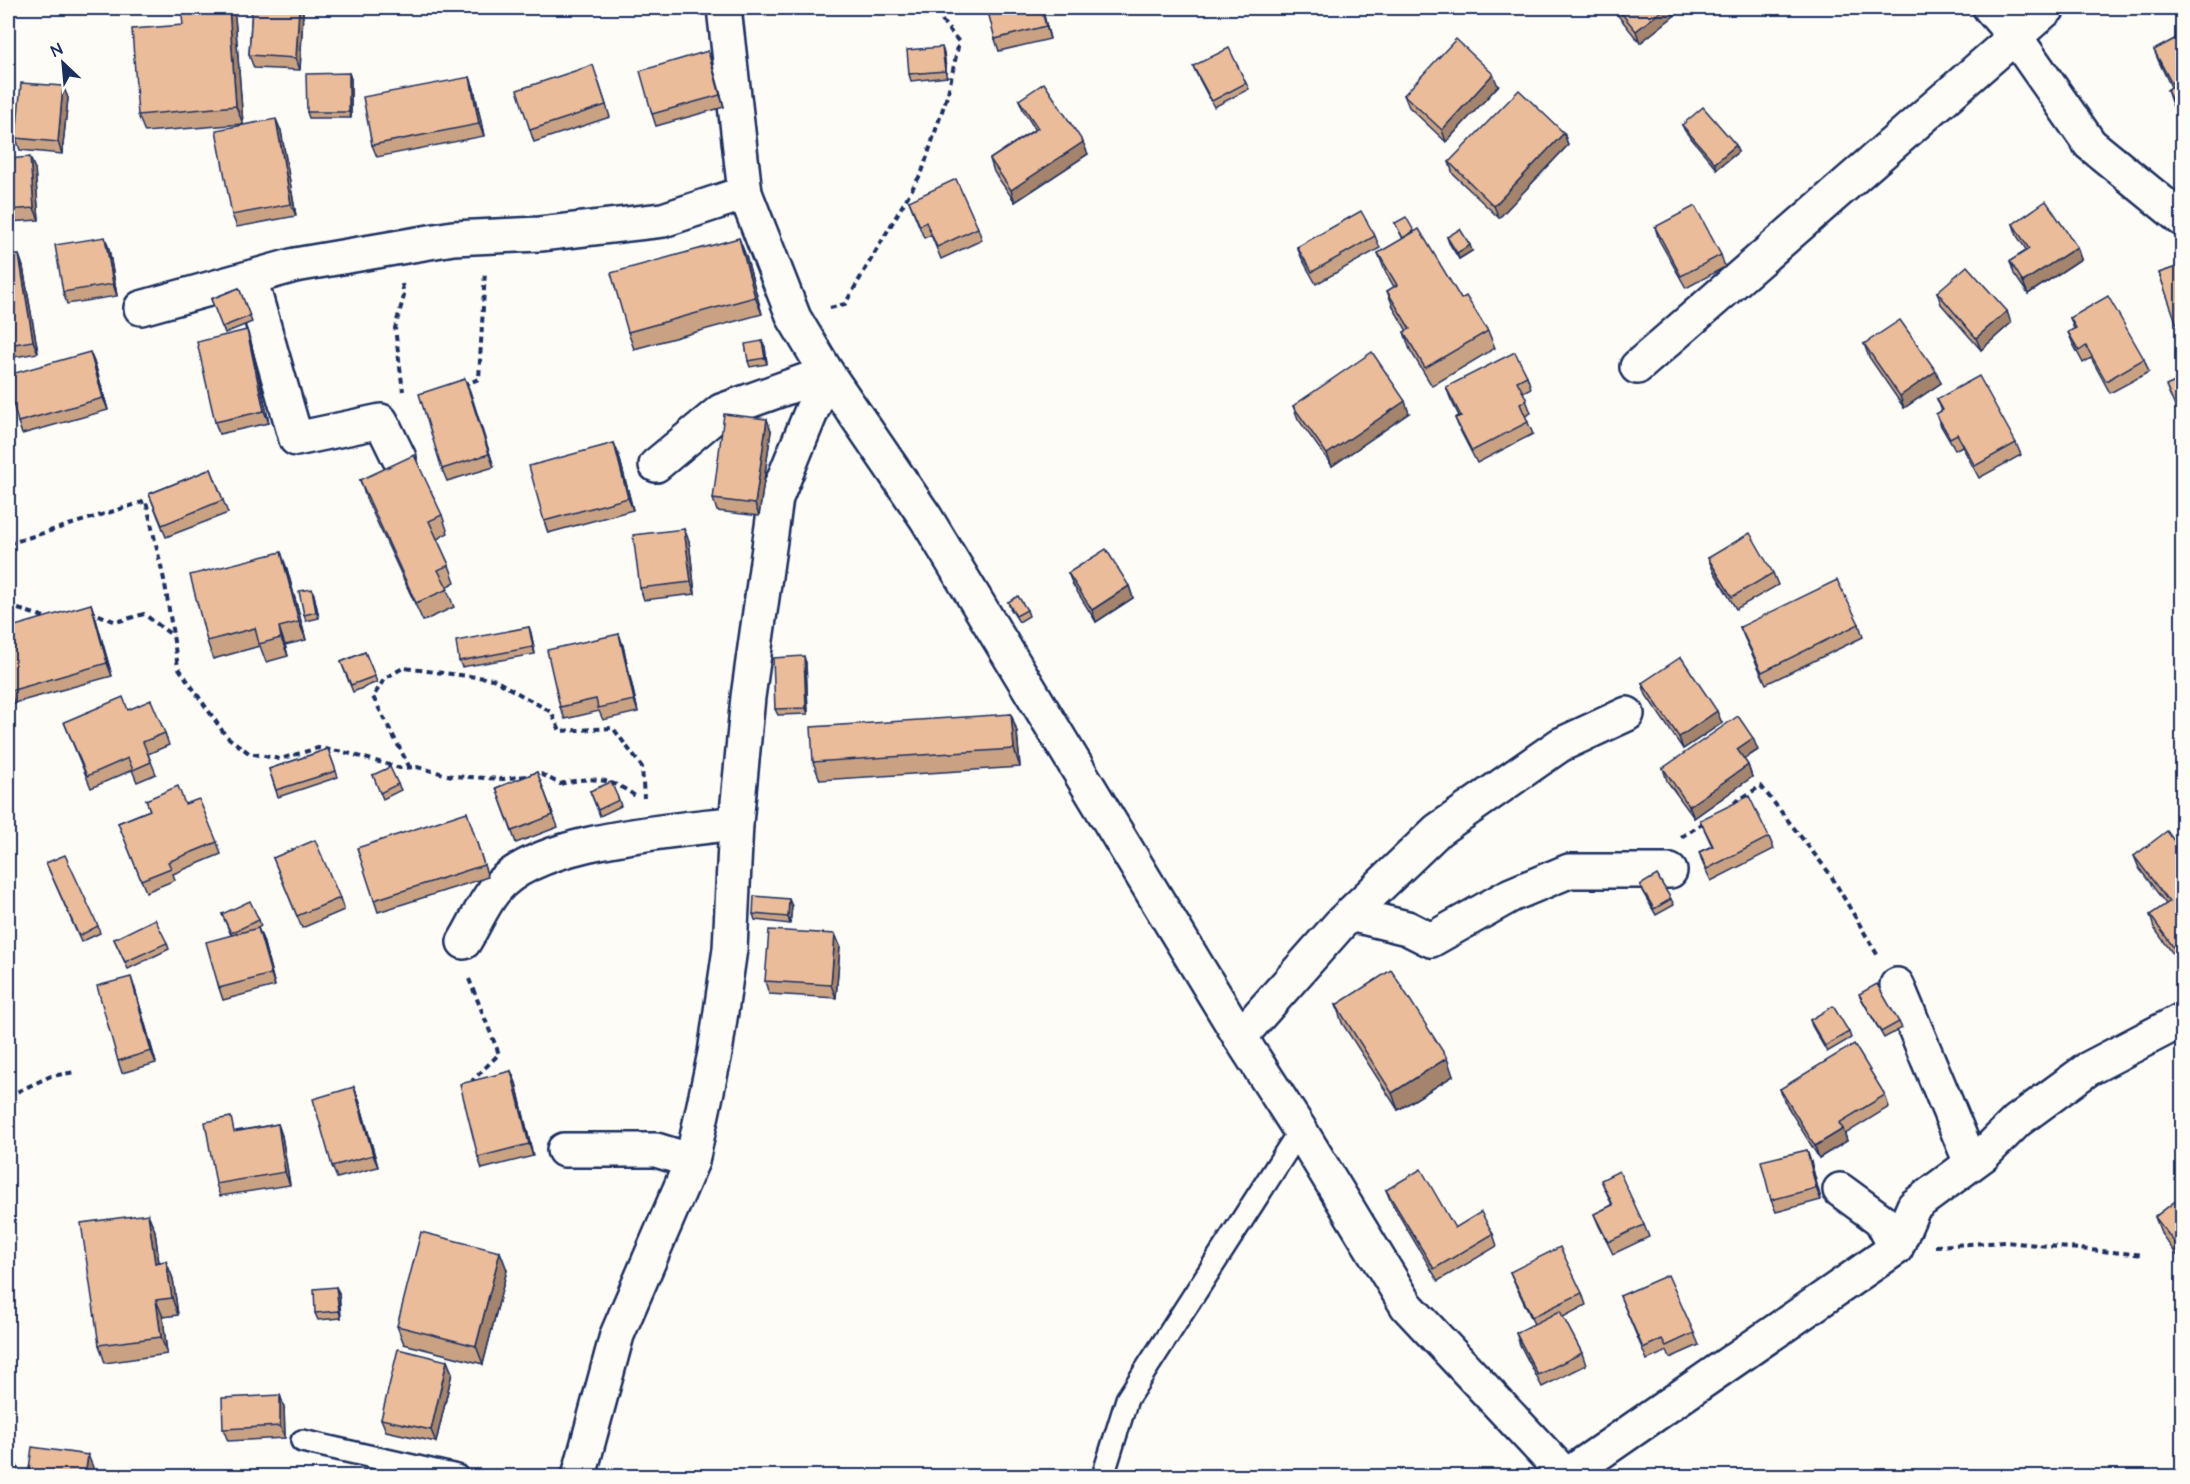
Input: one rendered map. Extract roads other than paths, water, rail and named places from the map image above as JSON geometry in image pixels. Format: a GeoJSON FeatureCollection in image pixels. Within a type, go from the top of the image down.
{"type":"FeatureCollection","features":[{"type":"Feature","properties":{"kind":"street"},"geometry":{"type":"LineString","coordinates":[[724,8],[745,193],[794,318],[827,373],[926,518],[1240,1037],[1300,1130],[1407,1306],[1566,1476],[1896,1248],[1914,1206],[1983,1155],[2018,1121],[2088,1069],[2181,1023]]}},
{"type":"Feature","properties":{"kind":"street"},"geometry":{"type":"LineString","coordinates":[[1990,8],[2016,38],[2090,144],[2182,219]]}},
{"type":"Feature","properties":{"kind":"street"},"geometry":{"type":"LineString","coordinates":[[1637,367],[2048,8]]}},
{"type":"Feature","properties":{"kind":"street"},"geometry":{"type":"LineString","coordinates":[[141,308],[295,265],[453,238],[540,234],[663,220],[745,193]]}},
{"type":"Feature","properties":{"kind":"street"},"geometry":{"type":"LineString","coordinates":[[250,278],[296,439],[381,422],[399,458]]}},
{"type":"Feature","properties":{"kind":"street"},"geometry":{"type":"LineString","coordinates":[[656,465],[721,411],[827,373]]}},
{"type":"Feature","properties":{"kind":"street"},"geometry":{"type":"LineString","coordinates":[[579,1476],[617,1335],[692,1161],[715,1053],[730,949],[736,823],[748,697],[776,498],[827,373]]}},
{"type":"Feature","properties":{"kind":"street"},"geometry":{"type":"LineString","coordinates":[[1240,1037],[1350,914],[1438,830],[1560,745],[1627,714]]}},
{"type":"Feature","properties":{"kind":"street"},"geometry":{"type":"LineString","coordinates":[[464,942],[494,890],[516,871],[556,852],[644,835],[736,823]]}},
{"type":"Feature","properties":{"kind":"street"},"geometry":{"type":"LineString","coordinates":[[1350,914],[1407,928],[1431,940],[1511,895],[1569,871],[1670,871]]}},
{"type":"Feature","properties":{"kind":"street"},"geometry":{"type":"LineString","coordinates":[[1897,985],[1971,1163]]}},
{"type":"Feature","properties":{"kind":"street"},"geometry":{"type":"LineString","coordinates":[[564,1150],[656,1150],[692,1161]]}},
{"type":"Feature","properties":{"kind":"street"},"geometry":{"type":"LineString","coordinates":[[1840,1190],[1881,1220],[1896,1248]]}},
{"type":"Feature","properties":{"kind":"lane"},"geometry":{"type":"LineString","coordinates":[[1103,1476],[1127,1399],[1300,1130]]}},
{"type":"Feature","properties":{"kind":"lane"},"geometry":{"type":"LineString","coordinates":[[302,1442],[457,1476]]}}]}
